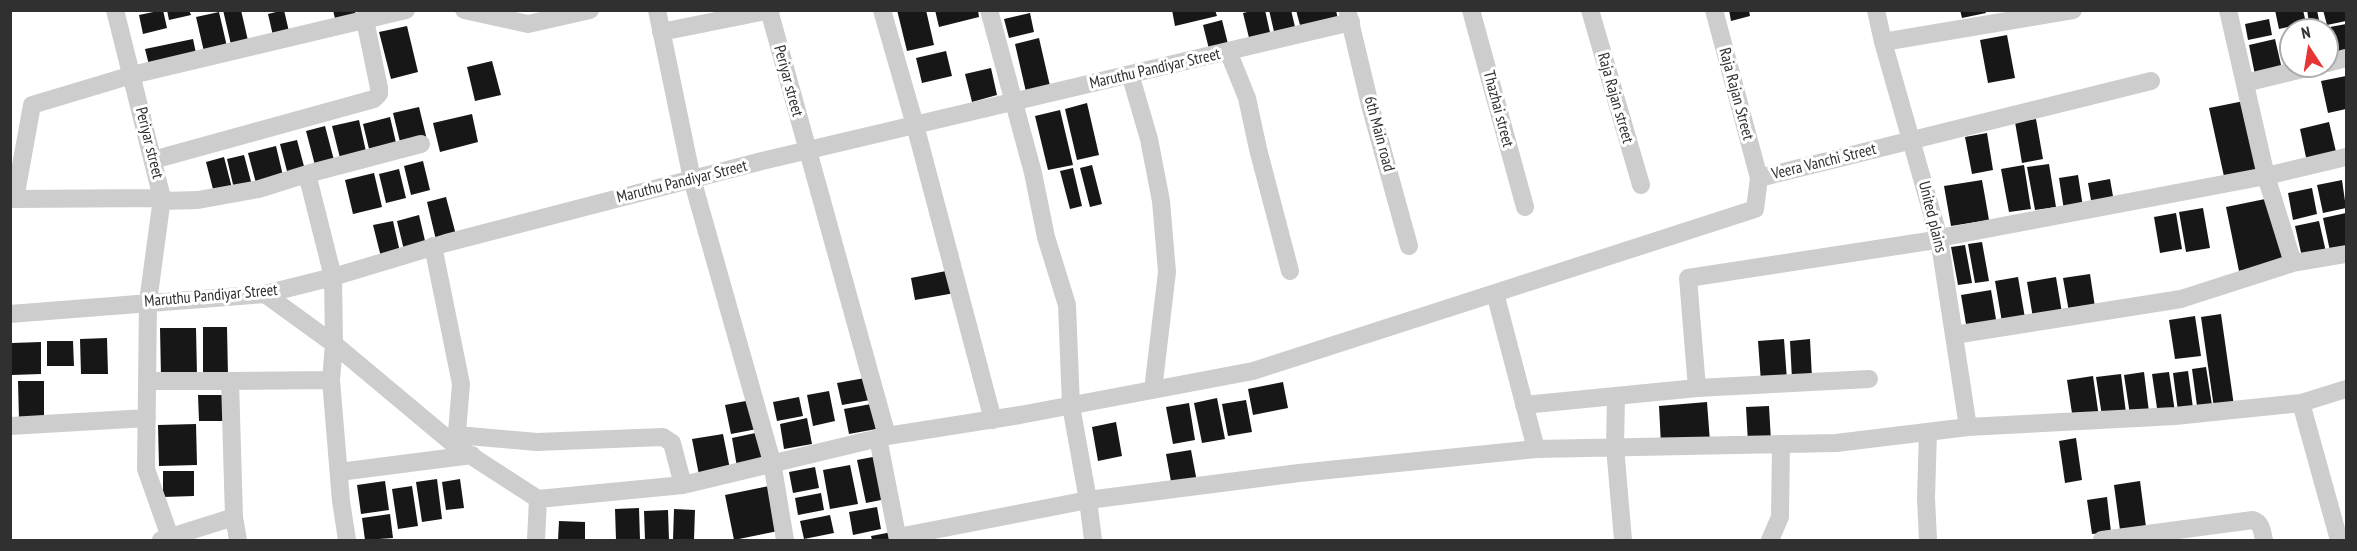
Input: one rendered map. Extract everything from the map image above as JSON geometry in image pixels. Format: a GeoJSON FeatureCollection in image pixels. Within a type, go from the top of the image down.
{"type":"FeatureCollection","features":[{"type":"Feature","properties":{"kind":"street","name":"Periyar street"},"geometry":{"type":"LineString","coordinates":[[13,199],[162,199],[116,10]]}},
{"type":"Feature","properties":{"kind":"street"},"geometry":{"type":"LineString","coordinates":[[13,199],[32,105],[132,75],[406,10]]}},
{"type":"Feature","properties":{"kind":"street"},"geometry":{"type":"LineString","coordinates":[[464,10],[528,24],[590,10]]}},
{"type":"Feature","properties":{"kind":"street"},"geometry":{"type":"LineString","coordinates":[[657,10],[692,179],[772,462],[785,540]]}},
{"type":"Feature","properties":{"kind":"street"},"geometry":{"type":"LineString","coordinates":[[882,10],[915,125],[993,420]]}},
{"type":"Feature","properties":{"kind":"street"},"geometry":{"type":"LineString","coordinates":[[989,10],[1014,102],[1046,237],[1066,305],[1071,406],[1089,500],[1093,540]]}},
{"type":"Feature","properties":{"kind":"street","name":"Thazhai street"},"geometry":{"type":"LineString","coordinates":[[1471,10],[1525,207]]}},
{"type":"Feature","properties":{"kind":"street","name":"Raja Rajan street"},"geometry":{"type":"LineString","coordinates":[[1590,10],[1641,185]]}},
{"type":"Feature","properties":{"kind":"street","name":"Raja Rajan Street"},"geometry":{"type":"LineString","coordinates":[[1714,10],[1759,178]]}},
{"type":"Feature","properties":{"kind":"street","name":"United plains"},"geometry":{"type":"LineString","coordinates":[[1876,10],[1939,238],[1968,427]]}},
{"type":"Feature","properties":{"kind":"street"},"geometry":{"type":"LineString","coordinates":[[1883,42],[2073,10]]}},
{"type":"Feature","properties":{"kind":"street"},"geometry":{"type":"LineString","coordinates":[[2228,10],[2266,176],[2292,263]]}},
{"type":"Feature","properties":{"kind":"street","name":"Periyar street"},"geometry":{"type":"LineString","coordinates":[[769,11],[882,437],[898,539]]}},
{"type":"Feature","properties":{"kind":"street"},"geometry":{"type":"LineString","coordinates":[[661,32],[769,11]]}},
{"type":"Feature","properties":{"kind":"street","name":"Maruthu Pandiyar Street"},"geometry":{"type":"LineString","coordinates":[[10,314],[265,294],[333,278],[433,246],[692,179],[1228,51],[1349,16]]}},
{"type":"Feature","properties":{"kind":"street","name":"6th Main road"},"geometry":{"type":"LineString","coordinates":[[1349,16],[1370,105],[1409,246]]}},
{"type":"Feature","properties":{"kind":"street"},"geometry":{"type":"LineString","coordinates":[[153,160],[374,99],[379,94],[380,87],[365,20]]}},
{"type":"Feature","properties":{"kind":"street"},"geometry":{"type":"LineString","coordinates":[[1228,51],[1247,98],[1290,271]]}},
{"type":"Feature","properties":{"kind":"street"},"geometry":{"type":"LineString","coordinates":[[1130,74],[1151,149],[1161,201],[1167,272],[1153,390]]}},
{"type":"Feature","properties":{"kind":"street"},"geometry":{"type":"LineString","coordinates":[[2245,83],[2279,75]]}},
{"type":"Feature","properties":{"kind":"street","name":"Veera Vanchi Street"},"geometry":{"type":"LineString","coordinates":[[1495,293],[1755,209],[1759,178],[2151,81]]}},
{"type":"Feature","properties":{"kind":"street"},"geometry":{"type":"LineString","coordinates":[[234,517],[165,539],[146,469],[148,302],[162,199],[198,200],[259,189],[421,144]]}},
{"type":"Feature","properties":{"kind":"street"},"geometry":{"type":"LineString","coordinates":[[1697,388],[1688,278],[1929,242],[1939,238],[2266,176],[2346,157]]}},
{"type":"Feature","properties":{"kind":"street"},"geometry":{"type":"LineString","coordinates":[[307,174],[333,278],[334,344],[331,380],[347,540]]}},
{"type":"Feature","properties":{"kind":"street"},"geometry":{"type":"LineString","coordinates":[[433,246],[462,384],[461,445]]}},
{"type":"Feature","properties":{"kind":"street"},"geometry":{"type":"LineString","coordinates":[[1954,335],[2181,299],[2292,263],[2346,254]]}},
{"type":"Feature","properties":{"kind":"street"},"geometry":{"type":"LineString","coordinates":[[265,294],[334,344],[461,445],[538,500],[682,485],[882,437],[993,420],[1253,371],[1495,293],[1536,449]]}},
{"type":"Feature","properties":{"kind":"street"},"geometry":{"type":"LineString","coordinates":[[1524,405],[1697,388],[1869,379]]}},
{"type":"Feature","properties":{"kind":"street"},"geometry":{"type":"LineString","coordinates":[[147,381],[331,380]]}},
{"type":"Feature","properties":{"kind":"street"},"geometry":{"type":"LineString","coordinates":[[230,381],[234,517],[238,540]]}},
{"type":"Feature","properties":{"kind":"street"},"geometry":{"type":"LineString","coordinates":[[898,539],[1089,500],[1299,473],[1536,449],[1836,443],[1968,427],[2175,416],[2301,403],[2346,389]]}},
{"type":"Feature","properties":{"kind":"street"},"geometry":{"type":"LineString","coordinates":[[1616,396],[1615,447],[1623,540]]}},
{"type":"Feature","properties":{"kind":"street"},"geometry":{"type":"LineString","coordinates":[[2301,403],[2339,540]]}},
{"type":"Feature","properties":{"kind":"street"},"geometry":{"type":"LineString","coordinates":[[10,426],[147,418]]}},
{"type":"Feature","properties":{"kind":"street"},"geometry":{"type":"LineString","coordinates":[[1928,432],[1926,498],[1929,540]]}},
{"type":"Feature","properties":{"kind":"street"},"geometry":{"type":"LineString","coordinates":[[339,472],[461,445],[663,437],[672,442],[682,485]]}},
{"type":"Feature","properties":{"kind":"street"},"geometry":{"type":"LineString","coordinates":[[1770,540],[1780,518],[1781,444]]}},
{"type":"Feature","properties":{"kind":"street"},"geometry":{"type":"LineString","coordinates":[[536,540],[538,500]]}},
{"type":"Feature","properties":{"kind":"street"},"geometry":{"type":"LineString","coordinates":[[2101,540],[2253,520],[2261,526],[2264,540]]}},
{"type":"Feature","properties":{"kind":"building"},"geometry":{"type":"Polygon","coordinates":[[[163,10],[167,28],[143,34],[139,15],[163,10]]]}},
{"type":"Feature","properties":{"kind":"building"},"geometry":{"type":"Polygon","coordinates":[[[167,10],[189,10],[191,15],[169,20],[167,10]]]}},
{"type":"Feature","properties":{"kind":"building"},"geometry":{"type":"Polygon","coordinates":[[[223,10],[241,10],[249,45],[232,49],[223,10]]]}},
{"type":"Feature","properties":{"kind":"building"},"geometry":{"type":"Polygon","coordinates":[[[284,10],[290,36],[274,40],[268,14],[284,10]]]}},
{"type":"Feature","properties":{"kind":"building"},"geometry":{"type":"Polygon","coordinates":[[[333,10],[355,10],[356,18],[336,23],[333,10]]]}},
{"type":"Feature","properties":{"kind":"building"},"geometry":{"type":"Polygon","coordinates":[[[897,10],[926,10],[934,45],[907,51],[897,10]]]}},
{"type":"Feature","properties":{"kind":"building"},"geometry":{"type":"Polygon","coordinates":[[[935,10],[978,10],[979,17],[939,27],[935,10]]]}},
{"type":"Feature","properties":{"kind":"building"},"geometry":{"type":"Polygon","coordinates":[[[1172,10],[1215,10],[1217,16],[1175,26],[1172,10]]]}},
{"type":"Feature","properties":{"kind":"building"},"geometry":{"type":"Polygon","coordinates":[[[1265,10],[1271,37],[1250,42],[1243,13],[1265,10]]]}},
{"type":"Feature","properties":{"kind":"building"},"geometry":{"type":"Polygon","coordinates":[[[1269,10],[1291,10],[1296,31],[1275,36],[1269,10]]]}},
{"type":"Feature","properties":{"kind":"building"},"geometry":{"type":"Polygon","coordinates":[[[1296,10],[1336,10],[1338,20],[1301,29],[1296,10]]]}},
{"type":"Feature","properties":{"kind":"building"},"geometry":{"type":"Polygon","coordinates":[[[1729,10],[1749,10],[1750,16],[1731,21],[1729,10]]]}},
{"type":"Feature","properties":{"kind":"building"},"geometry":{"type":"Polygon","coordinates":[[[1960,10],[1985,10],[1986,13],[1962,18],[1960,10]]]}},
{"type":"Feature","properties":{"kind":"building"},"geometry":{"type":"Polygon","coordinates":[[[2275,10],[2303,10],[2305,18],[2279,18],[2279,29],[2275,10]]]}},
{"type":"Feature","properties":{"kind":"building"},"geometry":{"type":"Polygon","coordinates":[[[2307,10],[2317,10],[2319,18],[2308,18],[2307,10]]]}},
{"type":"Feature","properties":{"kind":"building"},"geometry":{"type":"Polygon","coordinates":[[[2323,10],[2346,10],[2346,21],[2339,22],[2339,18],[2325,18],[2323,10]]]}},
{"type":"Feature","properties":{"kind":"building"},"geometry":{"type":"Polygon","coordinates":[[[219,12],[228,51],[205,56],[196,17],[219,12]]]}},
{"type":"Feature","properties":{"kind":"building"},"geometry":{"type":"Polygon","coordinates":[[[1030,13],[1034,32],[1009,38],[1004,19],[1030,13]]]}},
{"type":"Feature","properties":{"kind":"building"},"geometry":{"type":"Polygon","coordinates":[[[2269,19],[2272,35],[2248,40],[2245,24],[2269,19]]]}},
{"type":"Feature","properties":{"kind":"building"},"geometry":{"type":"Polygon","coordinates":[[[1222,20],[1229,48],[1210,53],[1203,25],[1222,20]]]}},
{"type":"Feature","properties":{"kind":"building"},"geometry":{"type":"Polygon","coordinates":[[[2346,24],[2346,54],[2339,56],[2339,25],[2346,24]]]}},
{"type":"Feature","properties":{"kind":"building"},"geometry":{"type":"Polygon","coordinates":[[[407,26],[418,72],[391,79],[379,32],[407,26]]]}},
{"type":"Feature","properties":{"kind":"building"},"geometry":{"type":"Polygon","coordinates":[[[2007,35],[2015,78],[1988,83],[1980,40],[2007,35]]]}},
{"type":"Feature","properties":{"kind":"building"},"geometry":{"type":"Polygon","coordinates":[[[1039,38],[1050,86],[1026,92],[1015,44],[1039,38]]]}},
{"type":"Feature","properties":{"kind":"building"},"geometry":{"type":"Polygon","coordinates":[[[193,39],[197,58],[150,69],[145,49],[193,39]]]}},
{"type":"Feature","properties":{"kind":"building"},"geometry":{"type":"Polygon","coordinates":[[[2275,39],[2279,70],[2255,75],[2249,45],[2275,39]]]}},
{"type":"Feature","properties":{"kind":"building"},"geometry":{"type":"Polygon","coordinates":[[[946,51],[952,76],[922,83],[916,58],[946,51]]]}},
{"type":"Feature","properties":{"kind":"building"},"geometry":{"type":"Polygon","coordinates":[[[492,61],[501,95],[475,101],[467,67],[492,61]]]}},
{"type":"Feature","properties":{"kind":"building"},"geometry":{"type":"Polygon","coordinates":[[[991,68],[997,95],[972,102],[965,74],[991,68]]]}},
{"type":"Feature","properties":{"kind":"building"},"geometry":{"type":"Polygon","coordinates":[[[2346,76],[2346,109],[2328,113],[2321,81],[2346,76]]]}},
{"type":"Feature","properties":{"kind":"building"},"geometry":{"type":"Polygon","coordinates":[[[2244,101],[2260,174],[2225,181],[2209,108],[2244,101]]]}},
{"type":"Feature","properties":{"kind":"building"},"geometry":{"type":"Polygon","coordinates":[[[1087,103],[1099,155],[1077,160],[1065,109],[1087,103]]]}},
{"type":"Feature","properties":{"kind":"building"},"geometry":{"type":"Polygon","coordinates":[[[419,107],[427,140],[401,146],[393,113],[419,107]]]}},
{"type":"Feature","properties":{"kind":"building"},"geometry":{"type":"Polygon","coordinates":[[[1060,110],[1073,165],[1048,170],[1035,116],[1060,110]]]}},
{"type":"Feature","properties":{"kind":"building"},"geometry":{"type":"Polygon","coordinates":[[[472,114],[478,142],[440,152],[433,123],[472,114]]]}},
{"type":"Feature","properties":{"kind":"building"},"geometry":{"type":"Polygon","coordinates":[[[390,117],[397,147],[370,153],[363,124],[390,117]]]}},
{"type":"Feature","properties":{"kind":"building"},"geometry":{"type":"Polygon","coordinates":[[[2036,119],[2043,159],[2022,163],[2015,122],[2036,119]]]}},
{"type":"Feature","properties":{"kind":"building"},"geometry":{"type":"Polygon","coordinates":[[[359,120],[367,156],[341,162],[332,126],[359,120]]]}},
{"type":"Feature","properties":{"kind":"building"},"geometry":{"type":"Polygon","coordinates":[[[2329,122],[2337,156],[2307,162],[2300,129],[2329,122]]]}},
{"type":"Feature","properties":{"kind":"building"},"geometry":{"type":"Polygon","coordinates":[[[325,126],[335,164],[316,169],[306,131],[325,126]]]}},
{"type":"Feature","properties":{"kind":"building"},"geometry":{"type":"Polygon","coordinates":[[[1987,133],[1993,170],[1972,174],[1965,137],[1987,133]]]}},
{"type":"Feature","properties":{"kind":"building"},"geometry":{"type":"Polygon","coordinates":[[[297,140],[305,170],[288,175],[280,144],[297,140]]]}},
{"type":"Feature","properties":{"kind":"building"},"geometry":{"type":"Polygon","coordinates":[[[276,146],[284,180],[257,187],[248,153],[276,146]]]}},
{"type":"Feature","properties":{"kind":"building"},"geometry":{"type":"Polygon","coordinates":[[[244,155],[253,189],[235,193],[227,159],[244,155]]]}},
{"type":"Feature","properties":{"kind":"building"},"geometry":{"type":"Polygon","coordinates":[[[224,157],[233,192],[215,197],[206,162],[224,157]]]}},
{"type":"Feature","properties":{"kind":"building"},"geometry":{"type":"Polygon","coordinates":[[[423,161],[430,190],[411,195],[404,166],[423,161]]]}},
{"type":"Feature","properties":{"kind":"building"},"geometry":{"type":"Polygon","coordinates":[[[2049,164],[2056,207],[2035,210],[2027,167],[2049,164]]]}},
{"type":"Feature","properties":{"kind":"building"},"geometry":{"type":"Polygon","coordinates":[[[1092,165],[1102,204],[1090,207],[1080,168],[1092,165]]]}},
{"type":"Feature","properties":{"kind":"building"},"geometry":{"type":"Polygon","coordinates":[[[2024,165],[2031,209],[2009,212],[2001,169],[2024,165]]]}},
{"type":"Feature","properties":{"kind":"building"},"geometry":{"type":"Polygon","coordinates":[[[1073,168],[1082,206],[1070,209],[1060,171],[1073,168]]]}},
{"type":"Feature","properties":{"kind":"building"},"geometry":{"type":"Polygon","coordinates":[[[399,169],[406,198],[386,203],[379,174],[399,169]]]}},
{"type":"Feature","properties":{"kind":"building"},"geometry":{"type":"Polygon","coordinates":[[[374,173],[382,207],[353,214],[345,180],[374,173]]]}},
{"type":"Feature","properties":{"kind":"building"},"geometry":{"type":"Polygon","coordinates":[[[2078,175],[2083,207],[2064,210],[2059,178],[2078,175]]]}},
{"type":"Feature","properties":{"kind":"building"},"geometry":{"type":"Polygon","coordinates":[[[2110,179],[2114,202],[2092,206],[2088,183],[2110,179]]]}},
{"type":"Feature","properties":{"kind":"building"},"geometry":{"type":"Polygon","coordinates":[[[1982,180],[1989,220],[1951,226],[1944,186],[1982,180]]]}},
{"type":"Feature","properties":{"kind":"building"},"geometry":{"type":"Polygon","coordinates":[[[2342,180],[2346,208],[2323,213],[2317,185],[2342,180]]]}},
{"type":"Feature","properties":{"kind":"building"},"geometry":{"type":"Polygon","coordinates":[[[2312,188],[2317,214],[2293,220],[2288,193],[2312,188]]]}},
{"type":"Feature","properties":{"kind":"building"},"geometry":{"type":"Polygon","coordinates":[[[446,197],[456,235],[436,240],[427,202],[446,197]]]}},
{"type":"Feature","properties":{"kind":"building"},"geometry":{"type":"Polygon","coordinates":[[[2270,198],[2284,261],[2239,271],[2226,207],[2270,198]]]}},
{"type":"Feature","properties":{"kind":"building"},"geometry":{"type":"Polygon","coordinates":[[[2203,208],[2210,248],[2186,252],[2179,212],[2203,208]]]}},
{"type":"Feature","properties":{"kind":"building"},"geometry":{"type":"Polygon","coordinates":[[[2176,213],[2182,249],[2160,253],[2154,217],[2176,213]]]}},
{"type":"Feature","properties":{"kind":"building"},"geometry":{"type":"Polygon","coordinates":[[[2346,213],[2346,247],[2330,251],[2323,218],[2346,213]]]}},
{"type":"Feature","properties":{"kind":"building"},"geometry":{"type":"Polygon","coordinates":[[[419,215],[426,245],[404,250],[397,221],[419,215]]]}},
{"type":"Feature","properties":{"kind":"building"},"geometry":{"type":"Polygon","coordinates":[[[393,221],[400,252],[381,257],[373,225],[393,221]]]}},
{"type":"Feature","properties":{"kind":"building"},"geometry":{"type":"Polygon","coordinates":[[[2319,221],[2326,252],[2302,257],[2295,226],[2319,221]]]}},
{"type":"Feature","properties":{"kind":"building"},"geometry":{"type":"Polygon","coordinates":[[[1982,242],[1989,281],[1975,283],[1968,244],[1982,242]]]}},
{"type":"Feature","properties":{"kind":"building"},"geometry":{"type":"Polygon","coordinates":[[[1965,245],[1972,283],[1958,285],[1951,247],[1965,245]]]}},
{"type":"Feature","properties":{"kind":"building"},"geometry":{"type":"Polygon","coordinates":[[[951,270],[955,293],[915,300],[911,278],[951,270]]]}},
{"type":"Feature","properties":{"kind":"building"},"geometry":{"type":"Polygon","coordinates":[[[2090,274],[2095,307],[2069,312],[2063,278],[2090,274]]]}},
{"type":"Feature","properties":{"kind":"building"},"geometry":{"type":"Polygon","coordinates":[[[2018,277],[2025,318],[2002,322],[1995,281],[2018,277]]]}},
{"type":"Feature","properties":{"kind":"building"},"geometry":{"type":"Polygon","coordinates":[[[2056,277],[2062,313],[2033,318],[2027,282],[2056,277]]]}},
{"type":"Feature","properties":{"kind":"building"},"geometry":{"type":"Polygon","coordinates":[[[1991,290],[1997,325],[1967,330],[1961,295],[1991,290]]]}},
{"type":"Feature","properties":{"kind":"building"},"geometry":{"type":"Polygon","coordinates":[[[2221,314],[2234,406],[2214,408],[2201,317],[2221,314]]]}},
{"type":"Feature","properties":{"kind":"building"},"geometry":{"type":"Polygon","coordinates":[[[2195,316],[2201,356],[2175,359],[2169,320],[2195,316]]]}},
{"type":"Feature","properties":{"kind":"building"},"geometry":{"type":"Polygon","coordinates":[[[203,327],[227,327],[228,377],[203,377],[203,327]]]}},
{"type":"Feature","properties":{"kind":"building"},"geometry":{"type":"Polygon","coordinates":[[[160,328],[196,328],[197,376],[161,377],[160,328]]]}},
{"type":"Feature","properties":{"kind":"building"},"geometry":{"type":"Polygon","coordinates":[[[107,338],[108,374],[81,374],[80,339],[107,338]]]}},
{"type":"Feature","properties":{"kind":"building"},"geometry":{"type":"Polygon","coordinates":[[[1784,339],[1787,380],[1761,382],[1758,341],[1784,339]]]}},
{"type":"Feature","properties":{"kind":"building"},"geometry":{"type":"Polygon","coordinates":[[[1810,339],[1812,378],[1792,379],[1790,341],[1810,339]]]}},
{"type":"Feature","properties":{"kind":"building"},"geometry":{"type":"Polygon","coordinates":[[[47,341],[73,341],[74,366],[47,366],[47,341]]]}},
{"type":"Feature","properties":{"kind":"building"},"geometry":{"type":"Polygon","coordinates":[[[41,342],[41,374],[12,375],[12,343],[41,342]]]}},
{"type":"Feature","properties":{"kind":"building"},"geometry":{"type":"Polygon","coordinates":[[[2206,367],[2212,405],[2197,406],[2192,369],[2206,367]]]}},
{"type":"Feature","properties":{"kind":"building"},"geometry":{"type":"Polygon","coordinates":[[[2188,371],[2193,408],[2178,411],[2173,373],[2188,371]]]}},
{"type":"Feature","properties":{"kind":"building"},"geometry":{"type":"Polygon","coordinates":[[[2144,372],[2149,412],[2130,415],[2124,375],[2144,372]]]}},
{"type":"Feature","properties":{"kind":"building"},"geometry":{"type":"Polygon","coordinates":[[[2169,372],[2175,412],[2158,415],[2152,374],[2169,372]]]}},
{"type":"Feature","properties":{"kind":"building"},"geometry":{"type":"Polygon","coordinates":[[[2121,374],[2126,413],[2102,416],[2096,377],[2121,374]]]}},
{"type":"Feature","properties":{"kind":"building"},"geometry":{"type":"Polygon","coordinates":[[[2093,376],[2099,417],[2073,420],[2067,380],[2093,376]]]}},
{"type":"Feature","properties":{"kind":"building"},"geometry":{"type":"Polygon","coordinates":[[[865,378],[870,400],[842,405],[837,383],[865,378]]]}},
{"type":"Feature","properties":{"kind":"building"},"geometry":{"type":"Polygon","coordinates":[[[18,381],[44,381],[44,419],[19,420],[18,381]]]}},
{"type":"Feature","properties":{"kind":"building"},"geometry":{"type":"Polygon","coordinates":[[[1283,382],[1288,408],[1253,415],[1248,389],[1283,382]]]}},
{"type":"Feature","properties":{"kind":"building"},"geometry":{"type":"Polygon","coordinates":[[[829,391],[835,421],[813,426],[807,395],[829,391]]]}},
{"type":"Feature","properties":{"kind":"building"},"geometry":{"type":"Polygon","coordinates":[[[198,395],[224,395],[225,421],[199,421],[198,395]]]}},
{"type":"Feature","properties":{"kind":"building"},"geometry":{"type":"Polygon","coordinates":[[[799,397],[803,416],[777,421],[773,402],[799,397]]]}},
{"type":"Feature","properties":{"kind":"building"},"geometry":{"type":"Polygon","coordinates":[[[1217,398],[1225,439],[1202,443],[1194,403],[1217,398]]]}},
{"type":"Feature","properties":{"kind":"building"},"geometry":{"type":"Polygon","coordinates":[[[751,400],[757,429],[731,434],[725,405],[751,400]]]}},
{"type":"Feature","properties":{"kind":"building"},"geometry":{"type":"Polygon","coordinates":[[[1246,400],[1252,432],[1228,436],[1222,404],[1246,400]]]}},
{"type":"Feature","properties":{"kind":"building"},"geometry":{"type":"Polygon","coordinates":[[[1707,402],[1710,442],[1661,445],[1659,406],[1707,402]]]}},
{"type":"Feature","properties":{"kind":"building"},"geometry":{"type":"Polygon","coordinates":[[[1189,403],[1195,440],[1173,444],[1166,407],[1189,403]]]}},
{"type":"Feature","properties":{"kind":"building"},"geometry":{"type":"Polygon","coordinates":[[[871,404],[876,429],[849,434],[844,409],[871,404]]]}},
{"type":"Feature","properties":{"kind":"building"},"geometry":{"type":"Polygon","coordinates":[[[1769,406],[1771,441],[1748,443],[1746,407],[1769,406]]]}},
{"type":"Feature","properties":{"kind":"building"},"geometry":{"type":"Polygon","coordinates":[[[807,418],[812,444],[784,449],[780,424],[807,418]]]}},
{"type":"Feature","properties":{"kind":"building"},"geometry":{"type":"Polygon","coordinates":[[[1116,422],[1122,456],[1098,461],[1092,427],[1116,422]]]}},
{"type":"Feature","properties":{"kind":"building"},"geometry":{"type":"Polygon","coordinates":[[[196,424],[197,465],[159,466],[158,425],[196,424]]]}},
{"type":"Feature","properties":{"kind":"building"},"geometry":{"type":"Polygon","coordinates":[[[760,432],[766,461],[737,467],[732,438],[760,432]]]}},
{"type":"Feature","properties":{"kind":"building"},"geometry":{"type":"Polygon","coordinates":[[[723,434],[730,469],[699,475],[692,439],[723,434]]]}},
{"type":"Feature","properties":{"kind":"building"},"geometry":{"type":"Polygon","coordinates":[[[2076,438],[2082,480],[2065,483],[2059,441],[2076,438]]]}},
{"type":"Feature","properties":{"kind":"building"},"geometry":{"type":"Polygon","coordinates":[[[1191,450],[1197,482],[1172,487],[1166,454],[1191,450]]]}},
{"type":"Feature","properties":{"kind":"building"},"geometry":{"type":"Polygon","coordinates":[[[878,456],[886,499],[866,503],[857,460],[878,456]]]}},
{"type":"Feature","properties":{"kind":"building"},"geometry":{"type":"Polygon","coordinates":[[[850,465],[858,504],[830,509],[823,470],[850,465]]]}},
{"type":"Feature","properties":{"kind":"building"},"geometry":{"type":"Polygon","coordinates":[[[815,467],[819,488],[793,493],[789,472],[815,467]]]}},
{"type":"Feature","properties":{"kind":"building"},"geometry":{"type":"Polygon","coordinates":[[[163,471],[194,471],[194,496],[163,497],[163,471]]]}},
{"type":"Feature","properties":{"kind":"building"},"geometry":{"type":"Polygon","coordinates":[[[437,479],[442,519],[422,522],[416,482],[437,479]]]}},
{"type":"Feature","properties":{"kind":"building"},"geometry":{"type":"Polygon","coordinates":[[[460,479],[464,508],[446,510],[442,482],[460,479]]]}},
{"type":"Feature","properties":{"kind":"building"},"geometry":{"type":"Polygon","coordinates":[[[385,481],[389,510],[361,514],[357,485],[385,481]]]}},
{"type":"Feature","properties":{"kind":"building"},"geometry":{"type":"Polygon","coordinates":[[[2140,481],[2146,527],[2120,530],[2114,485],[2140,481]]]}},
{"type":"Feature","properties":{"kind":"building"},"geometry":{"type":"Polygon","coordinates":[[[412,486],[418,526],[398,529],[392,489],[412,486]]]}},
{"type":"Feature","properties":{"kind":"building"},"geometry":{"type":"Polygon","coordinates":[[[769,486],[778,531],[734,540],[725,495],[769,486]]]}},
{"type":"Feature","properties":{"kind":"building"},"geometry":{"type":"Polygon","coordinates":[[[821,493],[824,510],[798,515],[795,498],[821,493]]]}},
{"type":"Feature","properties":{"kind":"building"},"geometry":{"type":"Polygon","coordinates":[[[2107,497],[2111,532],[2092,534],[2087,500],[2107,497]]]}},
{"type":"Feature","properties":{"kind":"building"},"geometry":{"type":"Polygon","coordinates":[[[877,507],[881,529],[853,535],[849,512],[877,507]]]}},
{"type":"Feature","properties":{"kind":"building"},"geometry":{"type":"Polygon","coordinates":[[[639,508],[640,540],[616,540],[615,509],[639,508]]]}},
{"type":"Feature","properties":{"kind":"building"},"geometry":{"type":"Polygon","coordinates":[[[674,509],[695,510],[694,540],[673,540],[674,509]]]}},
{"type":"Feature","properties":{"kind":"building"},"geometry":{"type":"Polygon","coordinates":[[[668,510],[669,540],[645,540],[644,511],[668,510]]]}},
{"type":"Feature","properties":{"kind":"building"},"geometry":{"type":"Polygon","coordinates":[[[390,514],[393,538],[365,540],[362,518],[390,514]]]}},
{"type":"Feature","properties":{"kind":"building"},"geometry":{"type":"Polygon","coordinates":[[[830,515],[834,533],[804,539],[800,521],[830,515]]]}},
{"type":"Feature","properties":{"kind":"building"},"geometry":{"type":"Polygon","coordinates":[[[559,521],[585,522],[585,540],[558,540],[559,521]]]}},
{"type":"Feature","properties":{"kind":"building"},"geometry":{"type":"Polygon","coordinates":[[[892,532],[893,540],[872,540],[871,536],[892,532]]]}}]}
